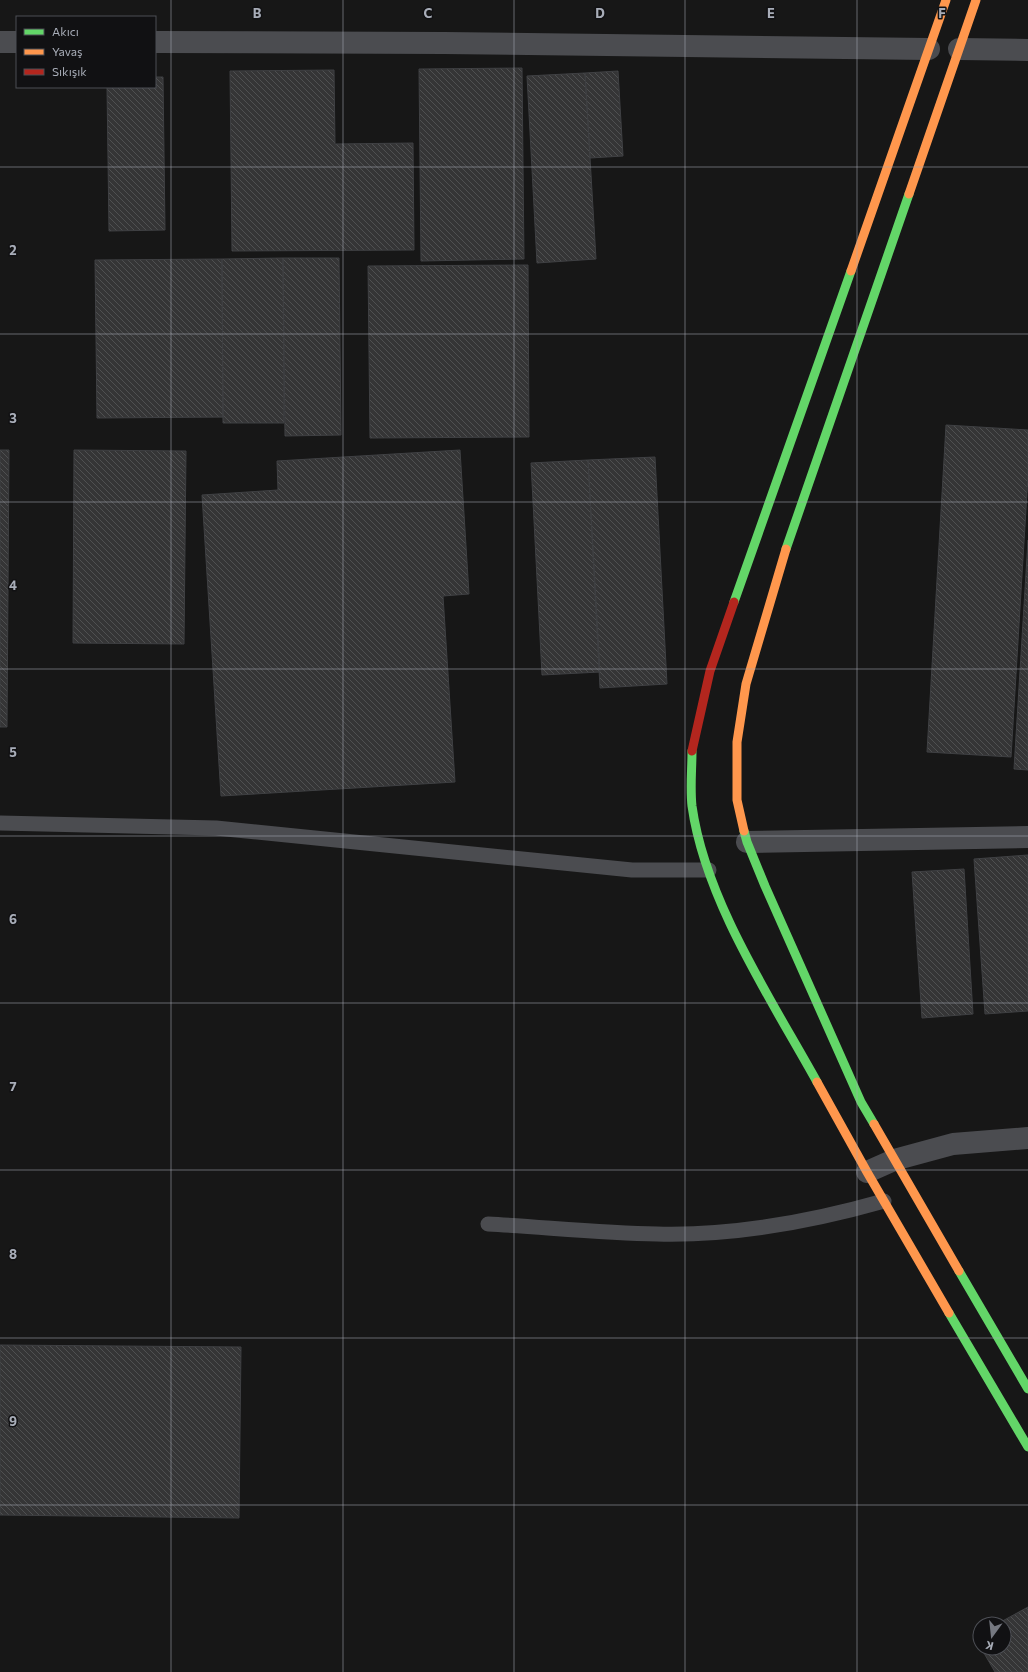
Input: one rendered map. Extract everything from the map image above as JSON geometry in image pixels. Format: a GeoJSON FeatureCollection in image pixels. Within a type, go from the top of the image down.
{"type":"FeatureCollection","features":[{"type":"Feature","properties":{"kind":"street"},"geometry":{"type":"LineString","coordinates":[[946,0],[933,49],[754,558],[710,671],[692,747],[692,806],[703,855],[731,927],[867,1172],[1028,1447]]}},
{"type":"Feature","properties":{"kind":"street"},"geometry":{"type":"LineString","coordinates":[[976,0],[955,49],[776,565],[746,684],[737,742],[737,800],[747,842],[861,1102],[1028,1389]]}},
{"type":"Feature","properties":{"kind":"street"},"geometry":{"type":"LineString","coordinates":[[0,42],[16,42]]}},
{"type":"Feature","properties":{"kind":"street"},"geometry":{"type":"LineString","coordinates":[[156,42],[444,43],[933,49]]}},
{"type":"Feature","properties":{"kind":"street"},"geometry":{"type":"LineString","coordinates":[[955,49],[1028,50]]}},
{"type":"Feature","properties":{"kind":"street"},"geometry":{"type":"LineString","coordinates":[[747,842],[1028,837]]}},
{"type":"Feature","properties":{"kind":"street"},"geometry":{"type":"LineString","coordinates":[[867,1172],[894,1160],[953,1144],[1028,1138]]}},
{"type":"Feature","properties":{"kind":"lane"},"geometry":{"type":"LineString","coordinates":[[0,823],[216,828],[632,870],[709,870]]}},
{"type":"Feature","properties":{"kind":"lane"},"geometry":{"type":"LineString","coordinates":[[488,1224],[658,1234],[733,1231],[800,1222],[884,1201]]}},
{"type":"Feature","properties":{"kind":"building"},"geometry":{"type":"Polygon","coordinates":[[[522,68],[524,259],[421,261],[419,69],[522,68]]]}},
{"type":"Feature","properties":{"kind":"building"},"geometry":{"type":"Polygon","coordinates":[[[334,70],[335,144],[413,143],[414,250],[232,251],[230,71],[334,70]]]}},
{"type":"Feature","properties":{"kind":"building"},"geometry":{"type":"Polygon","coordinates":[[[618,71],[623,156],[590,158],[585,73],[618,71]]]}},
{"type":"Feature","properties":{"kind":"building"},"geometry":{"type":"Polygon","coordinates":[[[585,73],[596,259],[537,263],[527,76],[585,73]]]}},
{"type":"Feature","properties":{"kind":"building"},"geometry":{"type":"Polygon","coordinates":[[[156,77],[163,77],[165,230],[109,231],[107,88],[156,88],[156,77]]]}},
{"type":"Feature","properties":{"kind":"building"},"geometry":{"type":"Polygon","coordinates":[[[283,258],[284,423],[223,423],[222,259],[283,258]]]}},
{"type":"Feature","properties":{"kind":"building"},"geometry":{"type":"Polygon","coordinates":[[[283,258],[339,258],[341,435],[285,436],[283,258]]]}},
{"type":"Feature","properties":{"kind":"building"},"geometry":{"type":"Polygon","coordinates":[[[222,259],[223,417],[97,418],[95,260],[222,259]]]}},
{"type":"Feature","properties":{"kind":"building"},"geometry":{"type":"Polygon","coordinates":[[[528,265],[529,437],[370,438],[368,266],[528,265]]]}},
{"type":"Feature","properties":{"kind":"building"},"geometry":{"type":"Polygon","coordinates":[[[946,425],[1028,430],[1028,476],[1011,757],[927,752],[946,425]]]}},
{"type":"Feature","properties":{"kind":"building"},"geometry":{"type":"Polygon","coordinates":[[[0,450],[9,450],[7,727],[0,727],[0,450]]]}},
{"type":"Feature","properties":{"kind":"building"},"geometry":{"type":"Polygon","coordinates":[[[74,450],[186,451],[184,644],[73,643],[74,450]]]}},
{"type":"Feature","properties":{"kind":"building"},"geometry":{"type":"Polygon","coordinates":[[[460,450],[469,594],[443,596],[455,782],[221,796],[202,495],[278,490],[277,461],[460,450]]]}},
{"type":"Feature","properties":{"kind":"building"},"geometry":{"type":"Polygon","coordinates":[[[655,457],[667,684],[600,688],[588,460],[655,457]]]}},
{"type":"Feature","properties":{"kind":"building"},"geometry":{"type":"Polygon","coordinates":[[[588,460],[600,672],[542,675],[531,463],[588,460]]]}},
{"type":"Feature","properties":{"kind":"building"},"geometry":{"type":"Polygon","coordinates":[[[1028,540],[1028,770],[1014,769],[1028,540]]]}},
{"type":"Feature","properties":{"kind":"building"},"geometry":{"type":"Polygon","coordinates":[[[1028,855],[1028,1011],[985,1014],[974,859],[1028,855]]]}},
{"type":"Feature","properties":{"kind":"building"},"geometry":{"type":"Polygon","coordinates":[[[964,869],[973,1014],[922,1018],[912,872],[964,869]]]}},
{"type":"Feature","properties":{"kind":"building"},"geometry":{"type":"Polygon","coordinates":[[[0,1345],[241,1347],[239,1518],[0,1515],[0,1345]]]}},
{"type":"Feature","properties":{"kind":"building"},"geometry":{"type":"Polygon","coordinates":[[[1028,1607],[1028,1672],[995,1672],[986,1656],[1012,1656],[1012,1616],[1028,1607]]]}},
{"type":"Feature","properties":{"kind":"traffic: fast"},"geometry":{"type":"LineString","coordinates":[[786,549],[909,194]]}},
{"type":"Feature","properties":{"kind":"traffic: fast"},"geometry":{"type":"LineString","coordinates":[[734,602],[851,271]]}},
{"type":"Feature","properties":{"kind":"traffic: fast"},"geometry":{"type":"LineString","coordinates":[[692,751],[692,806],[699,841],[711,877],[725,913],[742,948],[817,1082]]}},
{"type":"Feature","properties":{"kind":"traffic: fast"},"geometry":{"type":"LineString","coordinates":[[744,831],[765,886],[861,1102],[874,1124]]}},
{"type":"Feature","properties":{"kind":"traffic: fast"},"geometry":{"type":"LineString","coordinates":[[959,1271],[1028,1389]]}},
{"type":"Feature","properties":{"kind":"traffic: fast"},"geometry":{"type":"LineString","coordinates":[[949,1313],[1028,1447]]}},
{"type":"Feature","properties":{"kind":"traffic: slow"},"geometry":{"type":"LineString","coordinates":[[851,271],[946,0]]}},
{"type":"Feature","properties":{"kind":"traffic: slow"},"geometry":{"type":"LineString","coordinates":[[909,194],[976,0]]}},
{"type":"Feature","properties":{"kind":"traffic: slow"},"geometry":{"type":"LineString","coordinates":[[744,831],[737,800],[737,742],[746,684],[786,549]]}},
{"type":"Feature","properties":{"kind":"traffic: slow"},"geometry":{"type":"LineString","coordinates":[[817,1082],[867,1172],[949,1313]]}},
{"type":"Feature","properties":{"kind":"traffic: slow"},"geometry":{"type":"LineString","coordinates":[[874,1124],[959,1271]]}},
{"type":"Feature","properties":{"kind":"traffic: jam"},"geometry":{"type":"LineString","coordinates":[[692,751],[710,671],[734,602]]}}]}
